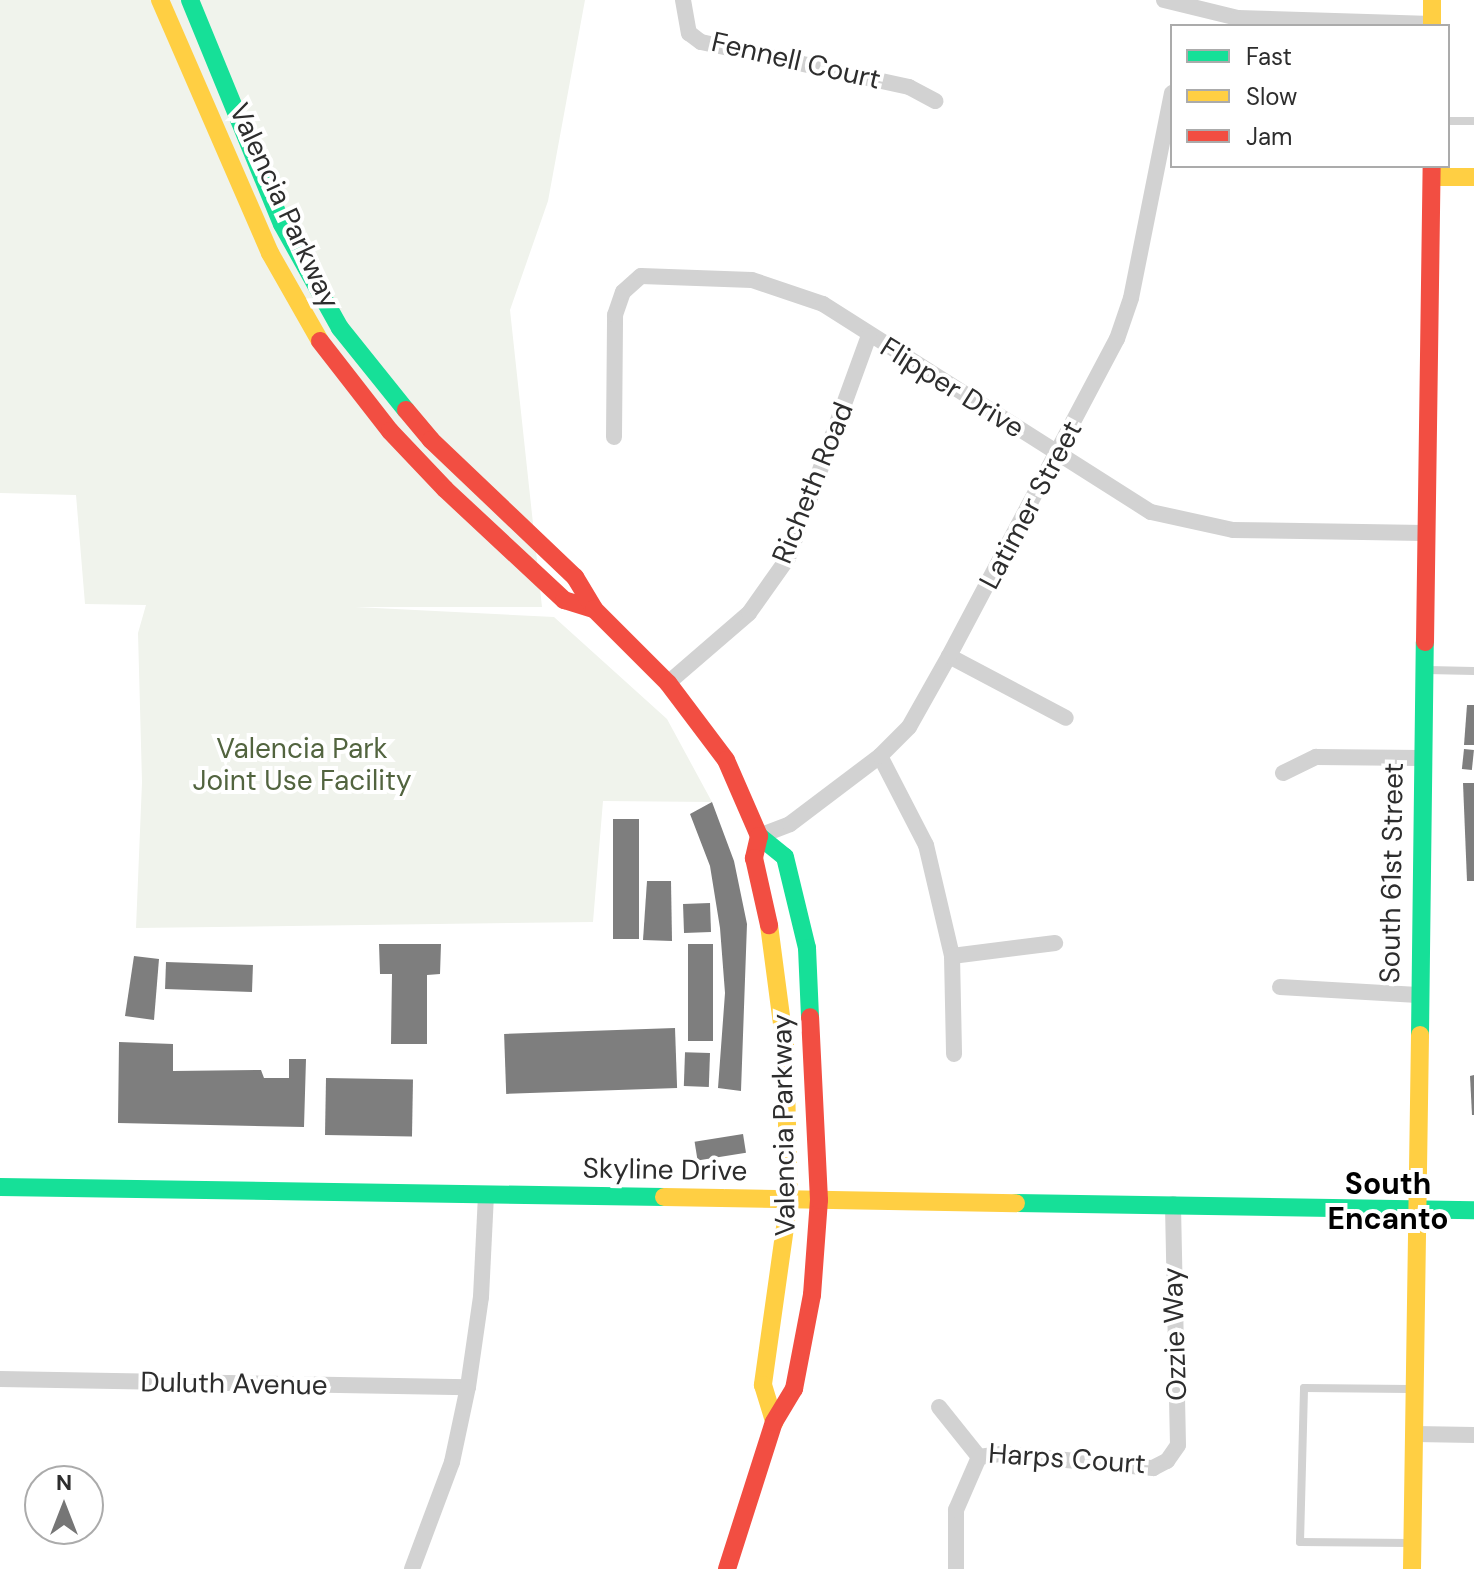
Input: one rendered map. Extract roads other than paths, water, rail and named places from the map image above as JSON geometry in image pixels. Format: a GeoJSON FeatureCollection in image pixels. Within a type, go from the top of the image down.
{"type":"FeatureCollection","features":[{"type":"Feature","properties":{"kind":"main road","name":"Valencia Parkway"},"geometry":{"type":"LineString","coordinates":[[160,0],[270,253],[308,326],[390,431],[445,489],[564,600],[594,609]]}},
{"type":"Feature","properties":{"kind":"main road","name":"Valencia Parkway"},"geometry":{"type":"LineString","coordinates":[[190,0],[282,224],[340,328],[431,440],[575,577],[594,609],[668,683],[726,760],[759,836],[785,857],[807,948],[819,1200],[812,1295],[794,1389],[774,1422],[727,1569]]}},
{"type":"Feature","properties":{"kind":"main road"},"geometry":{"type":"LineString","coordinates":[[1432,0],[1432,24]]}},
{"type":"Feature","properties":{"kind":"main road"},"geometry":{"type":"LineString","coordinates":[[1432,171],[1474,177]]}},
{"type":"Feature","properties":{"kind":"main road","name":"South 61st Street"},"geometry":{"type":"LineString","coordinates":[[1412,1569],[1422,670],[1432,171]]}},
{"type":"Feature","properties":{"kind":"main road","name":"Valencia Parkway"},"geometry":{"type":"LineString","coordinates":[[759,836],[754,858],[775,950],[785,1047],[789,1199],[763,1385],[774,1422]]}},
{"type":"Feature","properties":{"kind":"main road","name":"Skyline Drive"},"geometry":{"type":"LineString","coordinates":[[0,1187],[1474,1210]]}},
{"type":"Feature","properties":{"kind":"street","name":"Fennell Court"},"geometry":{"type":"LineString","coordinates":[[683,0],[689,33],[701,42],[909,87],[935,101]]}},
{"type":"Feature","properties":{"kind":"street"},"geometry":{"type":"LineString","coordinates":[[1164,0],[1238,18],[1404,24]]}},
{"type":"Feature","properties":{"kind":"street"},"geometry":{"type":"LineString","coordinates":[[1187,24],[1191,9]]}},
{"type":"Feature","properties":{"kind":"street","name":"Latimer Street"},"geometry":{"type":"LineString","coordinates":[[759,836],[790,824],[880,756],[909,727],[949,656],[1059,456],[1117,339],[1131,298],[1170,103]]}},
{"type":"Feature","properties":{"kind":"street","name":"Flipper Drive"},"geometry":{"type":"LineString","coordinates":[[614,437],[615,315],[623,292],[641,276],[752,280],[789,289],[823,304],[1151,512],[1186,523],[1233,530],[1424,533]]}},
{"type":"Feature","properties":{"kind":"street","name":"Richeth Road"},"geometry":{"type":"LineString","coordinates":[[668,683],[749,613],[788,558],[869,336]]}},
{"type":"Feature","properties":{"kind":"street"},"geometry":{"type":"LineString","coordinates":[[949,656],[1066,718]]}},
{"type":"Feature","properties":{"kind":"street"},"geometry":{"type":"LineString","coordinates":[[880,756],[926,845],[952,956],[954,1054]]}},
{"type":"Feature","properties":{"kind":"street"},"geometry":{"type":"LineString","coordinates":[[1283,773],[1316,757],[1421,758]]}},
{"type":"Feature","properties":{"kind":"street"},"geometry":{"type":"LineString","coordinates":[[952,956],[1055,943]]}},
{"type":"Feature","properties":{"kind":"street"},"geometry":{"type":"LineString","coordinates":[[1280,987],[1418,995]]}},
{"type":"Feature","properties":{"kind":"street"},"geometry":{"type":"LineString","coordinates":[[412,1569],[452,1462],[468,1387],[481,1297],[486,1194]]}},
{"type":"Feature","properties":{"kind":"street","name":"Ozzie Way"},"geometry":{"type":"LineString","coordinates":[[1167,1461],[1178,1445],[1173,1204]]}},
{"type":"Feature","properties":{"kind":"street","name":"Duluth Avenue"},"geometry":{"type":"LineString","coordinates":[[0,1379],[468,1387]]}},
{"type":"Feature","properties":{"kind":"street","name":"Harps Court"},"geometry":{"type":"LineString","coordinates":[[939,1407],[979,1457],[1001,1454],[1153,1468],[1167,1461]]}},
{"type":"Feature","properties":{"kind":"street"},"geometry":{"type":"LineString","coordinates":[[1415,1434],[1474,1435]]}},
{"type":"Feature","properties":{"kind":"street"},"geometry":{"type":"LineString","coordinates":[[956,1569],[956,1510],[979,1457]]}},
{"type":"Feature","properties":{"kind":"lane"},"geometry":{"type":"LineString","coordinates":[[1450,121],[1474,121]]}},
{"type":"Feature","properties":{"kind":"lane"},"geometry":{"type":"LineString","coordinates":[[1422,670],[1474,671]]}},
{"type":"Feature","properties":{"kind":"lane"},"geometry":{"type":"LineString","coordinates":[[1412,1543],[1300,1542],[1304,1388],[1415,1389]]}},
{"type":"Feature","properties":{"kind":"district","name":"South Encanto"},"geometry":{"type":"Point","coordinates":[1388,1201]}},
{"type":"Feature","properties":{"kind":"park label","name":"Valencia Park Joint Use Facility"},"geometry":{"type":"Point","coordinates":[302,765]}}]}
